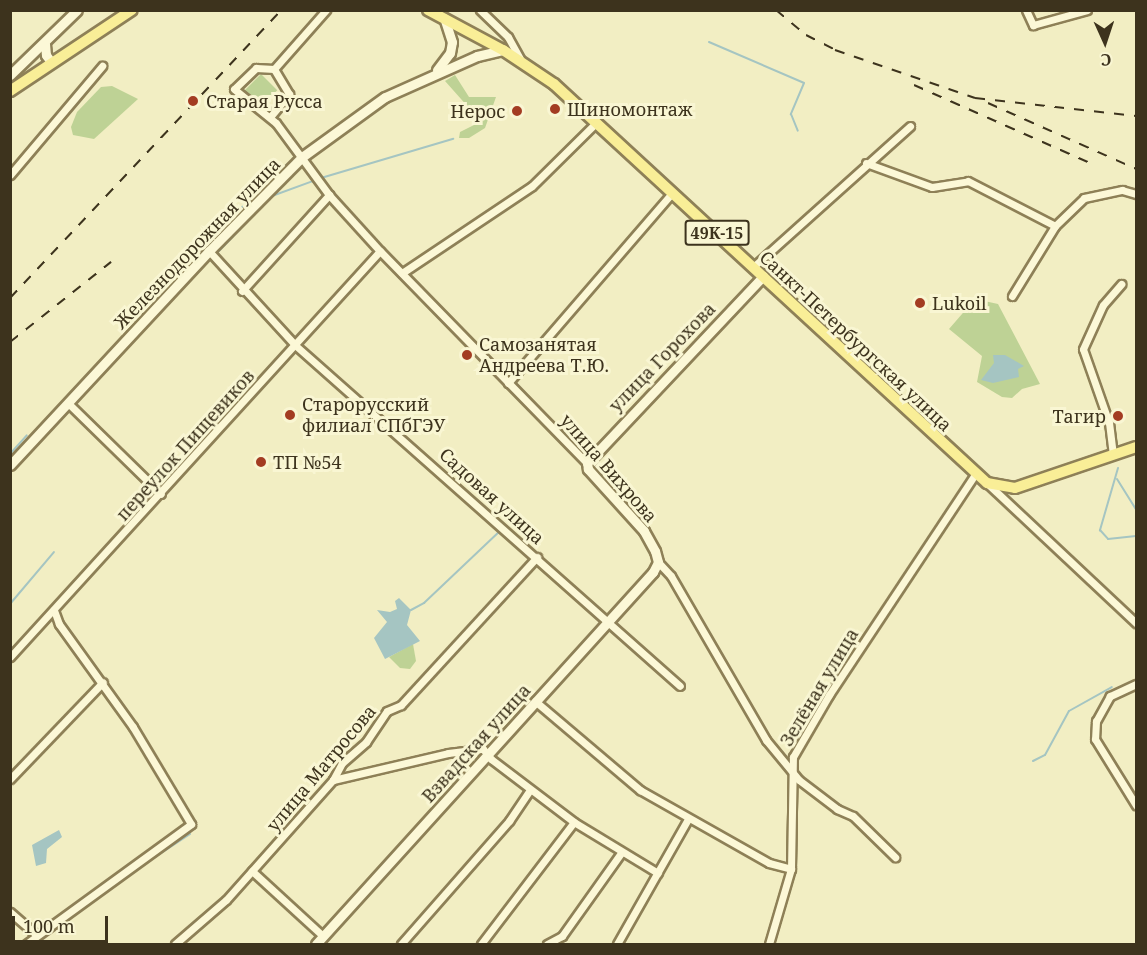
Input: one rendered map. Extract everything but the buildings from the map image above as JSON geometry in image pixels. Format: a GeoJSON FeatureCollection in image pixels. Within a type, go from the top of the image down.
{"type":"FeatureCollection","features":[{"type":"Feature","properties":{"kind":"main road"},"geometry":{"type":"LineString","coordinates":[[10,91],[132,10]]}},
{"type":"Feature","properties":{"kind":"main road","name":"49К-15"},"geometry":{"type":"LineString","coordinates":[[428,10],[503,50],[522,63]]}},
{"type":"Feature","properties":{"kind":"main road","name":"Санкт-Петербургская улица"},"geometry":{"type":"LineString","coordinates":[[522,63],[597,122],[975,474]]}},
{"type":"Feature","properties":{"kind":"main road","name":"49К-15"},"geometry":{"type":"LineString","coordinates":[[975,474],[987,483],[1015,488],[1137,447]]}},
{"type":"Feature","properties":{"kind":"street"},"geometry":{"type":"LineString","coordinates":[[10,75],[45,44],[77,10]]}},
{"type":"Feature","properties":{"kind":"street"},"geometry":{"type":"LineString","coordinates":[[270,117],[289,94],[274,69],[326,10]]}},
{"type":"Feature","properties":{"kind":"street","name":"Санкт-Петербургская улица"},"geometry":{"type":"LineString","coordinates":[[480,10],[508,37],[522,63]]}},
{"type":"Feature","properties":{"kind":"street"},"geometry":{"type":"LineString","coordinates":[[1026,10],[1033,25],[1087,10]]}},
{"type":"Feature","properties":{"kind":"street"},"geometry":{"type":"LineString","coordinates":[[433,74],[443,64],[452,42],[444,18]]}},
{"type":"Feature","properties":{"kind":"street"},"geometry":{"type":"LineString","coordinates":[[45,44],[46,55],[51,62]]}},
{"type":"Feature","properties":{"kind":"street","name":"Железнодорожная улица"},"geometry":{"type":"LineString","coordinates":[[10,465],[70,405],[209,251],[302,157],[365,109],[433,74],[503,50]]}},
{"type":"Feature","properties":{"kind":"street"},"geometry":{"type":"LineString","coordinates":[[10,175],[102,66]]}},
{"type":"Feature","properties":{"kind":"street","name":"улица Вихрова"},"geometry":{"type":"LineString","coordinates":[[274,69],[256,68],[234,89],[256,110],[270,117],[329,195],[380,251],[587,463],[588,469],[644,531],[658,561],[671,576],[745,708],[791,769],[837,809],[853,816],[895,857]]}},
{"type":"Feature","properties":{"kind":"street"},"geometry":{"type":"LineString","coordinates":[[402,273],[532,186],[597,122]]}},
{"type":"Feature","properties":{"kind":"street"},"geometry":{"type":"LineString","coordinates":[[753,267],[866,163],[910,126]]}},
{"type":"Feature","properties":{"kind":"street"},"geometry":{"type":"LineString","coordinates":[[866,163],[932,187],[968,181],[1055,226]]}},
{"type":"Feature","properties":{"kind":"street"},"geometry":{"type":"LineString","coordinates":[[1012,296],[1055,226],[1084,198],[1095,193],[1122,190],[1137,194]]}},
{"type":"Feature","properties":{"kind":"street"},"geometry":{"type":"LineString","coordinates":[[508,382],[673,192]]}},
{"type":"Feature","properties":{"kind":"street"},"geometry":{"type":"LineString","coordinates":[[242,291],[329,195]]}},
{"type":"Feature","properties":{"kind":"street","name":"Садовая улица"},"geometry":{"type":"LineString","coordinates":[[209,251],[242,291],[295,345],[610,620],[680,686]]}},
{"type":"Feature","properties":{"kind":"street","name":"переулок Пищевиков"},"geometry":{"type":"LineString","coordinates":[[10,657],[161,495],[380,251]]}},
{"type":"Feature","properties":{"kind":"street","name":"улица Горохова"},"geometry":{"type":"LineString","coordinates":[[587,463],[763,276]]}},
{"type":"Feature","properties":{"kind":"street"},"geometry":{"type":"LineString","coordinates":[[1113,455],[1109,423],[1083,349],[1102,304],[1121,284]]}},
{"type":"Feature","properties":{"kind":"street"},"geometry":{"type":"LineString","coordinates":[[70,405],[161,495]]}},
{"type":"Feature","properties":{"kind":"street","name":"Зелёная улица"},"geometry":{"type":"LineString","coordinates":[[769,945],[790,869],[793,757],[812,721],[975,474]]}},
{"type":"Feature","properties":{"kind":"street"},"geometry":{"type":"LineString","coordinates":[[987,483],[1137,623]]}},
{"type":"Feature","properties":{"kind":"street","name":"улица Матросова"},"geometry":{"type":"LineString","coordinates":[[175,945],[201,923],[252,871],[333,780],[387,711],[401,705],[537,557]]}},
{"type":"Feature","properties":{"kind":"street","name":"Взвадская улица"},"geometry":{"type":"LineString","coordinates":[[316,945],[653,572],[658,561]]}},
{"type":"Feature","properties":{"kind":"street"},"geometry":{"type":"LineString","coordinates":[[26,945],[36,935],[191,824],[103,682],[59,624],[54,610]]}},
{"type":"Feature","properties":{"kind":"street"},"geometry":{"type":"LineString","coordinates":[[10,779],[103,682]]}},
{"type":"Feature","properties":{"kind":"street"},"geometry":{"type":"LineString","coordinates":[[1137,684],[1110,696],[1096,722],[1095,739],[1137,805]]}},
{"type":"Feature","properties":{"kind":"street"},"geometry":{"type":"LineString","coordinates":[[536,701],[640,790],[769,863],[790,869]]}},
{"type":"Feature","properties":{"kind":"street"},"geometry":{"type":"LineString","coordinates":[[333,780],[473,748],[483,749],[531,790],[574,822],[621,853],[658,873]]}},
{"type":"Feature","properties":{"kind":"street"},"geometry":{"type":"LineString","coordinates":[[401,945],[509,821],[531,790]]}},
{"type":"Feature","properties":{"kind":"street"},"geometry":{"type":"LineString","coordinates":[[617,945],[688,819]]}},
{"type":"Feature","properties":{"kind":"street"},"geometry":{"type":"LineString","coordinates":[[481,945],[574,822]]}},
{"type":"Feature","properties":{"kind":"street"},"geometry":{"type":"LineString","coordinates":[[548,945],[562,936],[621,853]]}},
{"type":"Feature","properties":{"kind":"street"},"geometry":{"type":"LineString","coordinates":[[252,871],[323,936]]}},
{"type":"Feature","properties":{"kind":"street"},"geometry":{"type":"LineString","coordinates":[[10,912],[24,919],[36,935]]}},
{"type":"Feature","properties":{"kind":"green space"},"geometry":{"type":"Polygon","coordinates":[[[261,74],[277,90],[260,108],[243,92],[261,74]]]}},
{"type":"Feature","properties":{"kind":"green space"},"geometry":{"type":"Polygon","coordinates":[[[455,75],[469,97],[496,97],[485,128],[469,138],[459,138],[460,132],[478,123],[477,117],[445,81],[455,75]]]}},
{"type":"Feature","properties":{"kind":"green space"},"geometry":{"type":"Polygon","coordinates":[[[112,86],[138,99],[94,139],[73,135],[71,127],[77,112],[101,87],[112,86]]]}},
{"type":"Feature","properties":{"kind":"green space"},"geometry":{"type":"Polygon","coordinates":[[[975,299],[998,304],[1040,384],[1022,389],[1012,398],[1002,397],[977,382],[982,356],[949,329],[975,299]]]}},
{"type":"Feature","properties":{"kind":"green space"},"geometry":{"type":"Polygon","coordinates":[[[413,644],[416,661],[410,669],[400,668],[389,657],[413,644]]]}},
{"type":"Feature","properties":{"kind":"water"},"geometry":{"type":"Polygon","coordinates":[[[993,355],[1005,355],[1024,366],[1018,369],[1019,377],[993,383],[981,380],[994,363],[993,355]]]}},
{"type":"Feature","properties":{"kind":"water"},"geometry":{"type":"Polygon","coordinates":[[[399,598],[411,610],[407,625],[420,641],[385,659],[374,638],[387,622],[377,610],[390,612],[397,609],[395,601],[399,598]]]}},
{"type":"Feature","properties":{"kind":"water"},"geometry":{"type":"Polygon","coordinates":[[[59,830],[62,837],[47,849],[46,863],[36,866],[32,845],[59,830]]]}},
{"type":"Feature","properties":{"kind":"waterway"},"geometry":{"type":"LineString","coordinates":[[709,42],[804,83],[791,114],[798,131]]}},
{"type":"Feature","properties":{"kind":"waterway"},"geometry":{"type":"LineString","coordinates":[[321,178],[453,139]]}},
{"type":"Feature","properties":{"kind":"waterway"},"geometry":{"type":"LineString","coordinates":[[257,192],[294,158]]}},
{"type":"Feature","properties":{"kind":"waterway"},"geometry":{"type":"LineString","coordinates":[[215,255],[272,196],[313,181]]}},
{"type":"Feature","properties":{"kind":"waterway"},"geometry":{"type":"LineString","coordinates":[[220,230],[249,200]]}},
{"type":"Feature","properties":{"kind":"waterway"},"geometry":{"type":"LineString","coordinates":[[10,454],[27,435]]}},
{"type":"Feature","properties":{"kind":"waterway"},"geometry":{"type":"LineString","coordinates":[[1118,468],[1100,530],[1108,539],[1136,536]]}},
{"type":"Feature","properties":{"kind":"waterway"},"geometry":{"type":"LineString","coordinates":[[1117,479],[1136,509]]}},
{"type":"Feature","properties":{"kind":"waterway"},"geometry":{"type":"LineString","coordinates":[[468,502],[479,513]]}},
{"type":"Feature","properties":{"kind":"waterway"},"geometry":{"type":"LineString","coordinates":[[484,517],[529,557]]}},
{"type":"Feature","properties":{"kind":"waterway"},"geometry":{"type":"LineString","coordinates":[[411,610],[424,603],[500,531]]}},
{"type":"Feature","properties":{"kind":"waterway"},"geometry":{"type":"LineString","coordinates":[[10,604],[54,552]]}},
{"type":"Feature","properties":{"kind":"waterway"},"geometry":{"type":"LineString","coordinates":[[1033,761],[1045,755],[1069,711],[1112,687]]}},
{"type":"Feature","properties":{"kind":"waterway"},"geometry":{"type":"LineString","coordinates":[[140,867],[190,834]]}},
{"type":"Feature","properties":{"kind":"waterway"},"geometry":{"type":"LineString","coordinates":[[31,944],[135,871]]}},
{"type":"Feature","properties":{"kind":"railway"},"geometry":{"type":"LineString","coordinates":[[10,298],[281,10]]}},
{"type":"Feature","properties":{"kind":"railway"},"geometry":{"type":"LineString","coordinates":[[776,10],[806,35],[835,50],[975,98],[1136,116]]}},
{"type":"Feature","properties":{"kind":"railway"},"geometry":{"type":"LineString","coordinates":[[914,85],[1088,162]]}},
{"type":"Feature","properties":{"kind":"railway"},"geometry":{"type":"LineString","coordinates":[[988,103],[1136,169]]}},
{"type":"Feature","properties":{"kind":"railway"},"geometry":{"type":"LineString","coordinates":[[10,342],[111,262]]}},
{"type":"Feature","properties":{"kind":"place","name":"Старая Русса"},"geometry":{"type":"Point","coordinates":[193,101]}},
{"type":"Feature","properties":{"kind":"place","name":"Шиномонтаж"},"geometry":{"type":"Point","coordinates":[555,109]}},
{"type":"Feature","properties":{"kind":"place","name":"Нерос"},"geometry":{"type":"Point","coordinates":[517,111]}},
{"type":"Feature","properties":{"kind":"place","name":"Lukoil"},"geometry":{"type":"Point","coordinates":[920,303]}},
{"type":"Feature","properties":{"kind":"place","name":"Самозанятая Андреева Т.Ю."},"geometry":{"type":"Point","coordinates":[467,355]}},
{"type":"Feature","properties":{"kind":"place","name":"Старорусский филиал СПбГЭУ"},"geometry":{"type":"Point","coordinates":[290,415]}},
{"type":"Feature","properties":{"kind":"place","name":"Тагир"},"geometry":{"type":"Point","coordinates":[1118,416]}},
{"type":"Feature","properties":{"kind":"place","name":"ТП №54"},"geometry":{"type":"Point","coordinates":[261,462]}}]}
